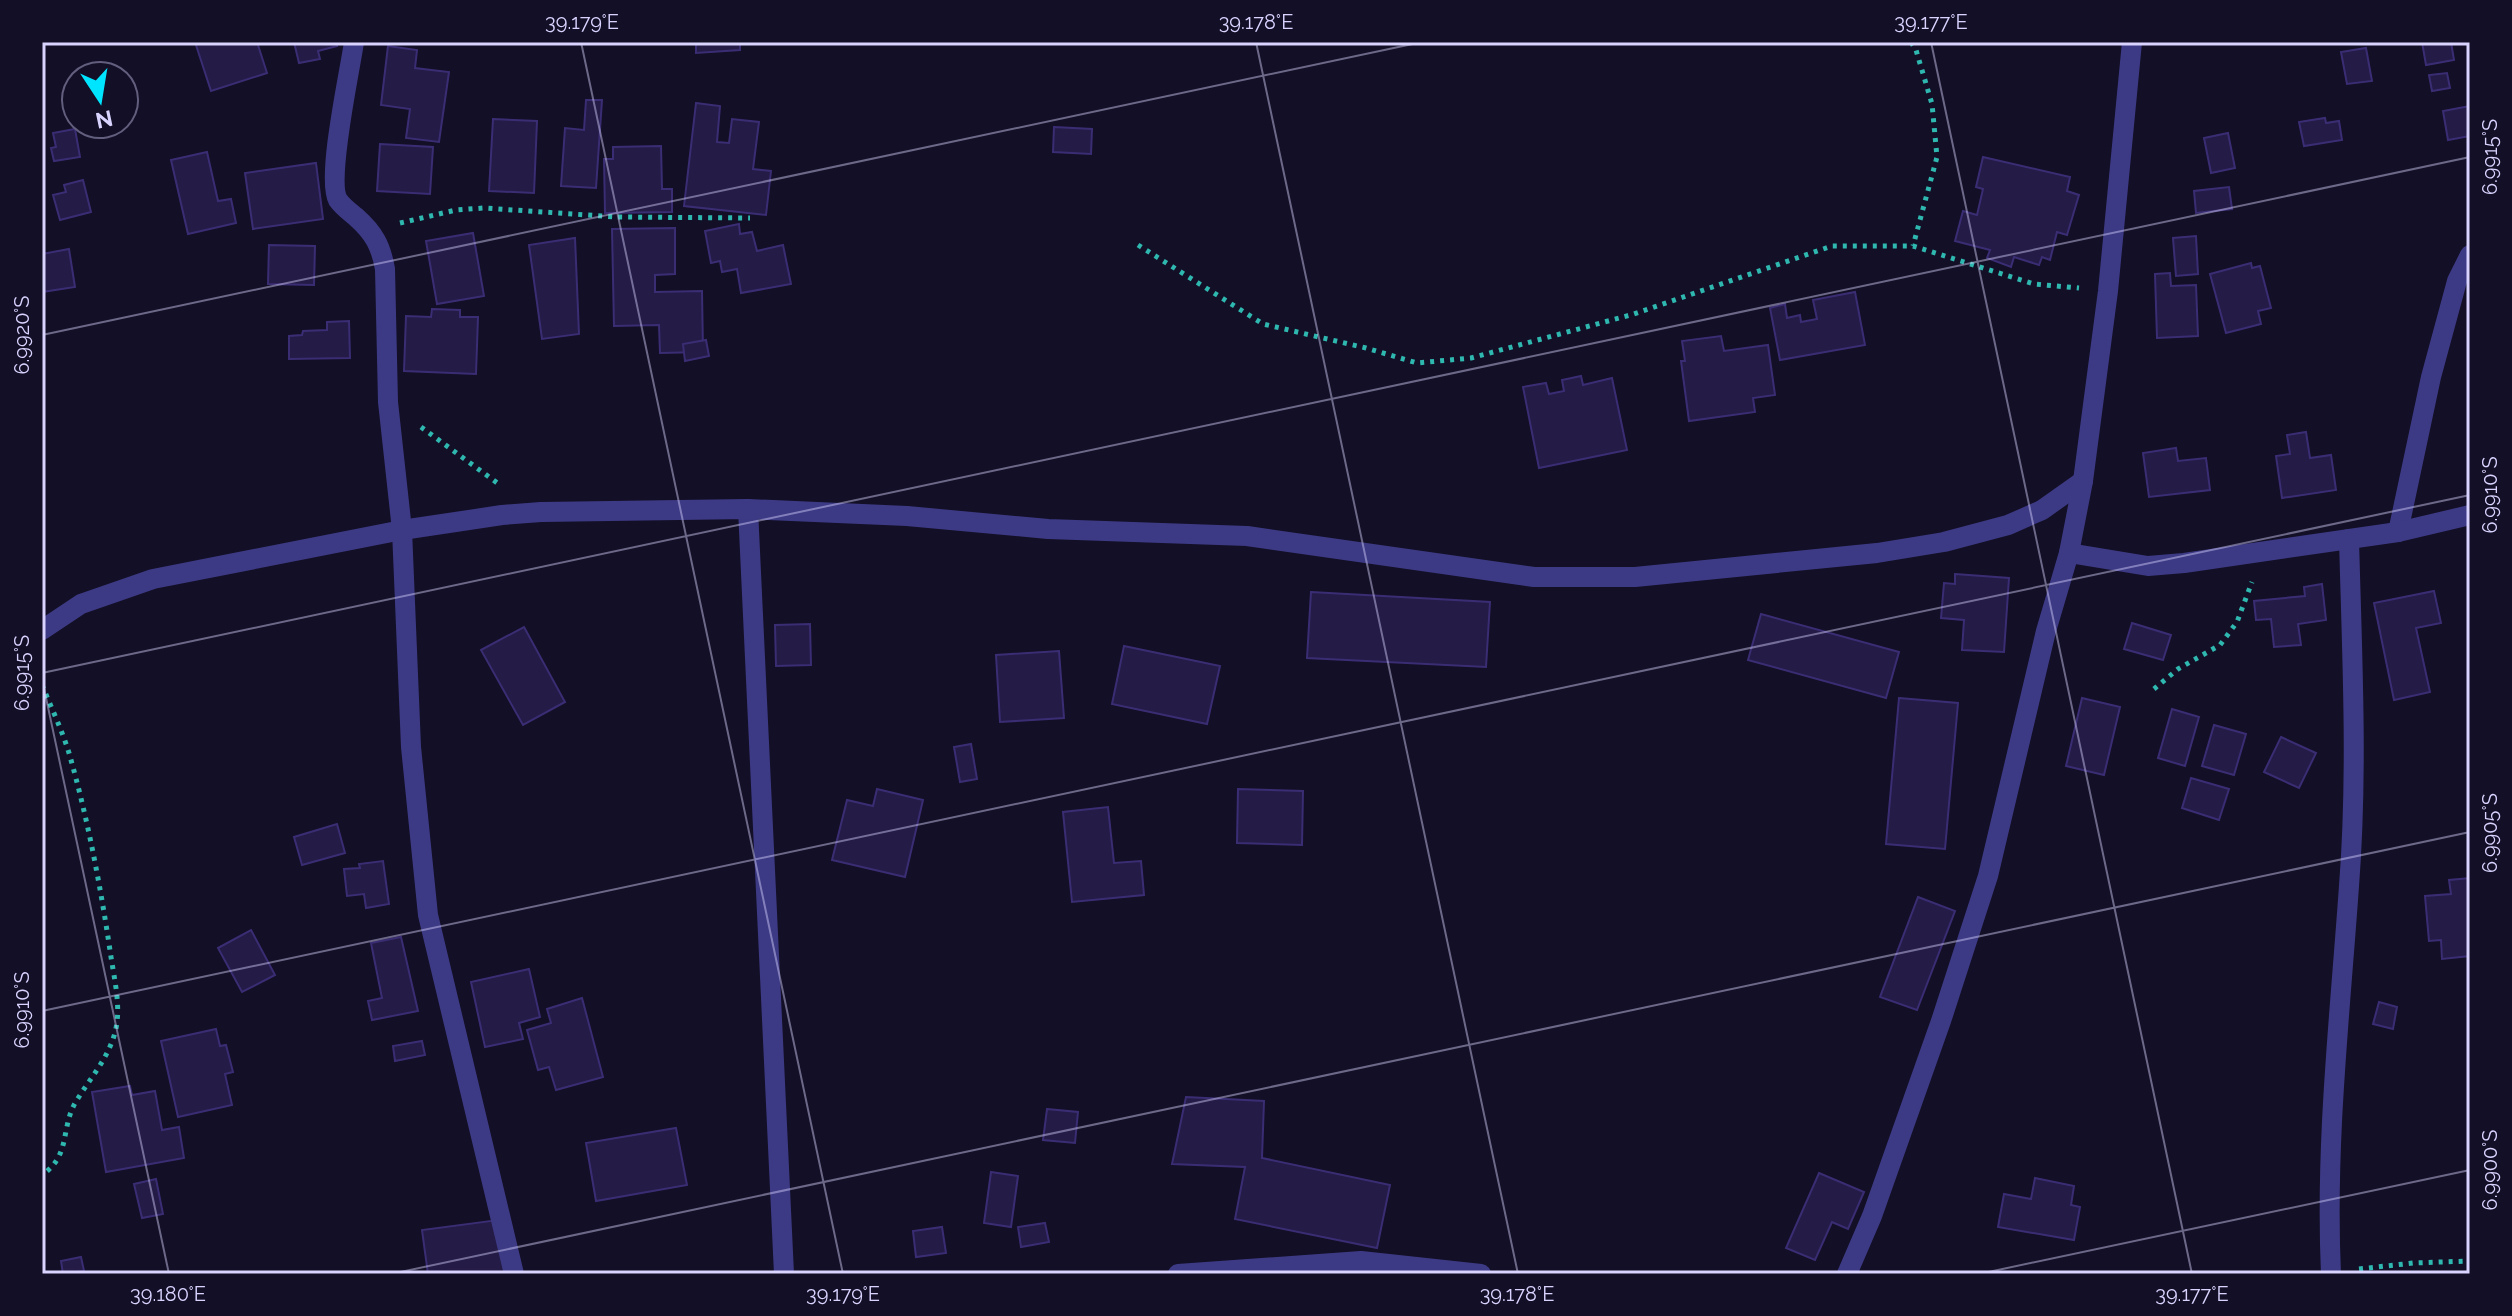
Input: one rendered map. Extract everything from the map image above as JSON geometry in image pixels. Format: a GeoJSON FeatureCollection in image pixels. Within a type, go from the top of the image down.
{"type":"FeatureCollection","features":[{"type":"Feature","properties":{"kind":"street"},"geometry":{"type":"LineString","coordinates":[[354,42],[339,124],[336,194],[342,205],[372,232],[382,251],[385,269],[388,402],[402,530],[411,747],[428,915],[514,1274]]}},
{"type":"Feature","properties":{"kind":"street"},"geometry":{"type":"LineString","coordinates":[[1847,1274],[1872,1216],[1988,876],[2046,631],[2069,553],[2083,481],[2108,291],[2132,42]]}},
{"type":"Feature","properties":{"kind":"street"},"geometry":{"type":"LineString","coordinates":[[2398,532],[2431,377],[2457,281],[2470,255]]}},
{"type":"Feature","properties":{"kind":"street"},"geometry":{"type":"LineString","coordinates":[[42,630],[81,604],[153,579],[402,530],[541,512],[748,509],[907,516],[1048,529],[1247,536],[1534,577],[1635,577],[1877,553],[1944,542],[2008,525],[2042,510],[2083,481]]}},
{"type":"Feature","properties":{"kind":"street"},"geometry":{"type":"LineString","coordinates":[[748,509],[784,1274]]}},
{"type":"Feature","properties":{"kind":"street"},"geometry":{"type":"LineString","coordinates":[[2069,553],[2148,566],[2184,563],[2398,532],[2470,515]]}},
{"type":"Feature","properties":{"kind":"street"},"geometry":{"type":"LineString","coordinates":[[2331,1273],[2331,1109],[2350,883],[2354,741],[2349,539]]}},
{"type":"Feature","properties":{"kind":"street"},"geometry":{"type":"LineString","coordinates":[[1178,1274],[1361,1261],[1481,1274]]}},
{"type":"Feature","properties":{"kind":"path"},"geometry":{"type":"LineString","coordinates":[[1911,42],[1932,104],[1937,157],[1913,246]]}},
{"type":"Feature","properties":{"kind":"path"},"geometry":{"type":"LineString","coordinates":[[372,232],[419,217],[484,208],[617,217],[750,218]]}},
{"type":"Feature","properties":{"kind":"path"},"geometry":{"type":"LineString","coordinates":[[1138,245],[1263,324],[1417,363],[1471,358],[1634,314],[1832,246],[1913,246],[2034,284],[2108,291]]}},
{"type":"Feature","properties":{"kind":"path"},"geometry":{"type":"LineString","coordinates":[[388,402],[478,470],[541,512]]}},
{"type":"Feature","properties":{"kind":"path"},"geometry":{"type":"LineString","coordinates":[[2154,689],[2178,669],[2220,645],[2237,622],[2263,551]]}},
{"type":"Feature","properties":{"kind":"path"},"geometry":{"type":"LineString","coordinates":[[42,685],[68,751],[86,826],[118,1004],[115,1035],[103,1063],[73,1107],[60,1157],[54,1167],[42,1175]]}},
{"type":"Feature","properties":{"kind":"path"},"geometry":{"type":"LineString","coordinates":[[2331,1273],[2413,1263],[2470,1261]]}},
{"type":"Feature","properties":{"kind":"building"},"geometry":{"type":"Polygon","coordinates":[[[195,42],[257,42],[267,73],[211,91],[195,42]]]}},
{"type":"Feature","properties":{"kind":"building"},"geometry":{"type":"Polygon","coordinates":[[[294,42],[336,42],[337,46],[318,51],[320,59],[299,63],[294,42]]]}},
{"type":"Feature","properties":{"kind":"building"},"geometry":{"type":"Polygon","coordinates":[[[696,42],[740,42],[740,50],[696,53],[696,42]]]}},
{"type":"Feature","properties":{"kind":"building"},"geometry":{"type":"Polygon","coordinates":[[[2422,42],[2451,42],[2454,60],[2426,65],[2422,42]]]}},
{"type":"Feature","properties":{"kind":"building"},"geometry":{"type":"Polygon","coordinates":[[[388,46],[417,50],[415,68],[449,72],[439,142],[406,138],[410,109],[381,105],[388,46]]]}},
{"type":"Feature","properties":{"kind":"building"},"geometry":{"type":"Polygon","coordinates":[[[2366,48],[2372,81],[2347,84],[2341,52],[2366,48]]]}},
{"type":"Feature","properties":{"kind":"building"},"geometry":{"type":"Polygon","coordinates":[[[2447,73],[2450,88],[2432,91],[2429,75],[2447,73]]]}},
{"type":"Feature","properties":{"kind":"building"},"geometry":{"type":"Polygon","coordinates":[[[586,100],[602,100],[596,188],[561,186],[565,128],[584,130],[586,100]]]}},
{"type":"Feature","properties":{"kind":"building"},"geometry":{"type":"Polygon","coordinates":[[[696,103],[720,106],[717,142],[729,143],[732,119],[759,122],[753,169],[771,171],[766,215],[684,206],[696,103]]]}},
{"type":"Feature","properties":{"kind":"building"},"geometry":{"type":"Polygon","coordinates":[[[2470,106],[2470,136],[2448,140],[2443,111],[2470,106]]]}},
{"type":"Feature","properties":{"kind":"building"},"geometry":{"type":"Polygon","coordinates":[[[2325,118],[2326,123],[2339,121],[2342,140],[2304,146],[2299,122],[2325,118]]]}},
{"type":"Feature","properties":{"kind":"building"},"geometry":{"type":"Polygon","coordinates":[[[493,119],[537,121],[534,193],[489,191],[493,119]]]}},
{"type":"Feature","properties":{"kind":"building"},"geometry":{"type":"Polygon","coordinates":[[[1054,127],[1092,129],[1091,154],[1053,152],[1054,127]]]}},
{"type":"Feature","properties":{"kind":"building"},"geometry":{"type":"Polygon","coordinates":[[[60,132],[60,140],[77,140],[80,157],[54,161],[51,148],[56,147],[53,133],[60,132]]]}},
{"type":"Feature","properties":{"kind":"building"},"geometry":{"type":"Polygon","coordinates":[[[2228,133],[2235,168],[2211,173],[2204,138],[2228,133]]]}},
{"type":"Feature","properties":{"kind":"building"},"geometry":{"type":"Polygon","coordinates":[[[380,144],[433,147],[430,194],[377,191],[380,144]]]}},
{"type":"Feature","properties":{"kind":"building"},"geometry":{"type":"Polygon","coordinates":[[[661,146],[662,189],[672,189],[672,212],[605,213],[604,159],[613,159],[613,147],[661,146]]]}},
{"type":"Feature","properties":{"kind":"building"},"geometry":{"type":"Polygon","coordinates":[[[207,152],[218,201],[231,199],[236,223],[188,234],[171,160],[207,152]]]}},
{"type":"Feature","properties":{"kind":"building"},"geometry":{"type":"Polygon","coordinates":[[[1983,157],[2070,177],[2067,191],[2079,195],[2067,235],[2057,232],[2050,260],[2042,257],[2039,265],[2014,257],[2011,267],[1987,258],[1990,250],[1955,241],[1963,211],[1977,215],[1983,189],[1976,187],[1983,157]]]}},
{"type":"Feature","properties":{"kind":"building"},"geometry":{"type":"Polygon","coordinates":[[[316,163],[323,219],[253,229],[245,173],[316,163]]]}},
{"type":"Feature","properties":{"kind":"building"},"geometry":{"type":"Polygon","coordinates":[[[83,180],[91,212],[60,220],[53,195],[66,192],[64,185],[83,180]]]}},
{"type":"Feature","properties":{"kind":"building"},"geometry":{"type":"Polygon","coordinates":[[[2229,187],[2232,209],[2196,213],[2194,191],[2229,187]]]}},
{"type":"Feature","properties":{"kind":"building"},"geometry":{"type":"Polygon","coordinates":[[[739,224],[740,234],[752,232],[757,251],[783,245],[791,284],[741,293],[737,269],[722,272],[720,261],[711,263],[705,231],[739,224]]]}},
{"type":"Feature","properties":{"kind":"building"},"geometry":{"type":"Polygon","coordinates":[[[675,228],[675,274],[655,275],[655,292],[702,291],[703,352],[660,353],[659,325],[614,326],[612,229],[675,228]]]}},
{"type":"Feature","properties":{"kind":"building"},"geometry":{"type":"Polygon","coordinates":[[[473,233],[484,296],[437,304],[426,241],[473,233]]]}},
{"type":"Feature","properties":{"kind":"building"},"geometry":{"type":"Polygon","coordinates":[[[2196,236],[2198,274],[2176,276],[2173,238],[2196,236]]]}},
{"type":"Feature","properties":{"kind":"building"},"geometry":{"type":"Polygon","coordinates":[[[575,238],[579,334],[542,339],[529,245],[575,238]]]}},
{"type":"Feature","properties":{"kind":"building"},"geometry":{"type":"Polygon","coordinates":[[[269,245],[315,246],[314,285],[268,284],[269,245]]]}},
{"type":"Feature","properties":{"kind":"building"},"geometry":{"type":"Polygon","coordinates":[[[69,249],[75,287],[42,292],[42,254],[69,249]]]}},
{"type":"Feature","properties":{"kind":"building"},"geometry":{"type":"Polygon","coordinates":[[[2251,263],[2252,268],[2260,266],[2271,308],[2258,311],[2261,324],[2226,333],[2210,274],[2251,263]]]}},
{"type":"Feature","properties":{"kind":"building"},"geometry":{"type":"Polygon","coordinates":[[[2170,273],[2171,286],[2196,285],[2198,336],[2157,338],[2155,274],[2170,273]]]}},
{"type":"Feature","properties":{"kind":"building"},"geometry":{"type":"Polygon","coordinates":[[[1855,292],[1865,345],[1780,360],[1770,308],[1785,304],[1787,318],[1800,315],[1801,322],[1817,319],[1813,300],[1855,292]]]}},
{"type":"Feature","properties":{"kind":"building"},"geometry":{"type":"Polygon","coordinates":[[[432,309],[460,310],[460,317],[478,317],[476,374],[404,371],[406,316],[431,317],[432,309]]]}},
{"type":"Feature","properties":{"kind":"building"},"geometry":{"type":"Polygon","coordinates":[[[349,321],[350,358],[289,359],[289,336],[302,335],[303,331],[327,330],[327,322],[349,321]]]}},
{"type":"Feature","properties":{"kind":"building"},"geometry":{"type":"Polygon","coordinates":[[[1721,336],[1724,351],[1768,345],[1775,395],[1753,398],[1755,412],[1689,421],[1681,361],[1685,361],[1682,341],[1721,336]]]}},
{"type":"Feature","properties":{"kind":"building"},"geometry":{"type":"Polygon","coordinates":[[[706,340],[709,356],[685,361],[683,344],[706,340]]]}},
{"type":"Feature","properties":{"kind":"building"},"geometry":{"type":"Polygon","coordinates":[[[1581,376],[1583,385],[1612,378],[1627,450],[1539,468],[1523,387],[1546,383],[1549,394],[1564,391],[1562,380],[1581,376]]]}},
{"type":"Feature","properties":{"kind":"building"},"geometry":{"type":"Polygon","coordinates":[[[2306,432],[2310,458],[2331,455],[2336,490],[2282,498],[2276,456],[2290,454],[2287,435],[2306,432]]]}},
{"type":"Feature","properties":{"kind":"building"},"geometry":{"type":"Polygon","coordinates":[[[2176,448],[2178,461],[2206,458],[2210,490],[2149,497],[2143,453],[2176,448]]]}},
{"type":"Feature","properties":{"kind":"building"},"geometry":{"type":"Polygon","coordinates":[[[1955,574],[2009,578],[2004,652],[1962,650],[1964,620],[1941,618],[1944,583],[1955,584],[1955,574]]]}},
{"type":"Feature","properties":{"kind":"building"},"geometry":{"type":"Polygon","coordinates":[[[2322,584],[2326,620],[2298,624],[2301,645],[2274,647],[2271,619],[2256,620],[2254,601],[2305,596],[2304,587],[2322,584]]]}},
{"type":"Feature","properties":{"kind":"building"},"geometry":{"type":"Polygon","coordinates":[[[2434,591],[2441,623],[2416,628],[2430,692],[2394,700],[2374,603],[2434,591]]]}},
{"type":"Feature","properties":{"kind":"building"},"geometry":{"type":"Polygon","coordinates":[[[1311,592],[1490,602],[1486,667],[1307,658],[1311,592]]]}},
{"type":"Feature","properties":{"kind":"building"},"geometry":{"type":"Polygon","coordinates":[[[1761,614],[1899,652],[1886,698],[1748,660],[1761,614]]]}},
{"type":"Feature","properties":{"kind":"building"},"geometry":{"type":"Polygon","coordinates":[[[2132,623],[2171,635],[2163,660],[2124,649],[2132,623]]]}},
{"type":"Feature","properties":{"kind":"building"},"geometry":{"type":"Polygon","coordinates":[[[810,624],[811,665],[776,666],[775,625],[810,624]]]}},
{"type":"Feature","properties":{"kind":"building"},"geometry":{"type":"Polygon","coordinates":[[[524,627],[565,702],[523,725],[481,650],[524,627]]]}},
{"type":"Feature","properties":{"kind":"building"},"geometry":{"type":"Polygon","coordinates":[[[1124,646],[1220,666],[1207,724],[1112,704],[1124,646]]]}},
{"type":"Feature","properties":{"kind":"building"},"geometry":{"type":"Polygon","coordinates":[[[1059,651],[1064,718],[1000,722],[996,655],[1059,651]]]}},
{"type":"Feature","properties":{"kind":"building"},"geometry":{"type":"Polygon","coordinates":[[[1899,698],[1958,703],[1945,849],[1886,844],[1899,698]]]}},
{"type":"Feature","properties":{"kind":"building"},"geometry":{"type":"Polygon","coordinates":[[[2082,698],[2120,707],[2104,775],[2066,766],[2082,698]]]}},
{"type":"Feature","properties":{"kind":"building"},"geometry":{"type":"Polygon","coordinates":[[[2172,709],[2199,717],[2185,766],[2158,758],[2172,709]]]}},
{"type":"Feature","properties":{"kind":"building"},"geometry":{"type":"Polygon","coordinates":[[[2214,725],[2246,734],[2234,775],[2202,766],[2214,725]]]}},
{"type":"Feature","properties":{"kind":"building"},"geometry":{"type":"Polygon","coordinates":[[[2281,737],[2316,753],[2299,788],[2264,772],[2281,737]]]}},
{"type":"Feature","properties":{"kind":"building"},"geometry":{"type":"Polygon","coordinates":[[[971,744],[977,779],[960,782],[954,747],[971,744]]]}},
{"type":"Feature","properties":{"kind":"building"},"geometry":{"type":"Polygon","coordinates":[[[2191,778],[2229,789],[2219,820],[2182,808],[2191,778]]]}},
{"type":"Feature","properties":{"kind":"building"},"geometry":{"type":"Polygon","coordinates":[[[877,789],[923,800],[905,877],[832,860],[847,800],[873,806],[877,789]]]}},
{"type":"Feature","properties":{"kind":"building"},"geometry":{"type":"Polygon","coordinates":[[[1238,789],[1303,791],[1302,845],[1237,843],[1238,789]]]}},
{"type":"Feature","properties":{"kind":"building"},"geometry":{"type":"Polygon","coordinates":[[[1108,807],[1114,863],[1141,861],[1144,895],[1072,902],[1063,812],[1108,807]]]}},
{"type":"Feature","properties":{"kind":"building"},"geometry":{"type":"Polygon","coordinates":[[[337,824],[345,853],[302,865],[294,837],[337,824]]]}},
{"type":"Feature","properties":{"kind":"building"},"geometry":{"type":"Polygon","coordinates":[[[383,861],[389,904],[366,908],[364,894],[347,896],[344,869],[383,861]]]}},
{"type":"Feature","properties":{"kind":"building"},"geometry":{"type":"Polygon","coordinates":[[[2470,878],[2470,956],[2442,959],[2441,940],[2429,941],[2425,896],[2451,894],[2449,880],[2470,878]]]}},
{"type":"Feature","properties":{"kind":"building"},"geometry":{"type":"Polygon","coordinates":[[[1918,897],[1955,911],[1917,1010],[1880,997],[1918,897]]]}},
{"type":"Feature","properties":{"kind":"building"},"geometry":{"type":"Polygon","coordinates":[[[251,930],[275,975],[242,992],[218,948],[251,930]]]}},
{"type":"Feature","properties":{"kind":"building"},"geometry":{"type":"Polygon","coordinates":[[[401,937],[418,1011],[372,1020],[368,1001],[382,998],[371,943],[401,937]]]}},
{"type":"Feature","properties":{"kind":"building"},"geometry":{"type":"Polygon","coordinates":[[[529,969],[540,1017],[519,1023],[523,1039],[485,1047],[471,982],[529,969]]]}},
{"type":"Feature","properties":{"kind":"building"},"geometry":{"type":"Polygon","coordinates":[[[582,998],[603,1077],[556,1090],[549,1067],[538,1070],[527,1030],[551,1023],[547,1009],[582,998]]]}},
{"type":"Feature","properties":{"kind":"building"},"geometry":{"type":"Polygon","coordinates":[[[2379,1002],[2397,1007],[2393,1029],[2373,1024],[2379,1002]]]}},
{"type":"Feature","properties":{"kind":"building"},"geometry":{"type":"Polygon","coordinates":[[[216,1029],[220,1046],[226,1045],[233,1072],[225,1074],[232,1105],[178,1117],[161,1041],[216,1029]]]}},
{"type":"Feature","properties":{"kind":"building"},"geometry":{"type":"Polygon","coordinates":[[[422,1041],[425,1055],[395,1061],[393,1046],[422,1041]]]}},
{"type":"Feature","properties":{"kind":"building"},"geometry":{"type":"Polygon","coordinates":[[[130,1086],[132,1095],[155,1091],[162,1130],[179,1127],[184,1158],[106,1172],[92,1092],[130,1086]]]}},
{"type":"Feature","properties":{"kind":"building"},"geometry":{"type":"Polygon","coordinates":[[[1186,1097],[1264,1101],[1262,1158],[1390,1185],[1377,1248],[1235,1219],[1245,1167],[1172,1164],[1186,1097]]]}},
{"type":"Feature","properties":{"kind":"building"},"geometry":{"type":"Polygon","coordinates":[[[1047,1109],[1078,1112],[1075,1143],[1043,1140],[1047,1109]]]}},
{"type":"Feature","properties":{"kind":"building"},"geometry":{"type":"Polygon","coordinates":[[[676,1128],[687,1185],[596,1201],[586,1143],[676,1128]]]}},
{"type":"Feature","properties":{"kind":"building"},"geometry":{"type":"Polygon","coordinates":[[[991,1172],[1018,1176],[1011,1227],[984,1223],[991,1172]]]}},
{"type":"Feature","properties":{"kind":"building"},"geometry":{"type":"Polygon","coordinates":[[[1819,1173],[1864,1192],[1848,1229],[1832,1222],[1815,1260],[1786,1248],[1819,1173]]]}},
{"type":"Feature","properties":{"kind":"building"},"geometry":{"type":"Polygon","coordinates":[[[2035,1178],[2074,1186],[2071,1205],[2080,1207],[2074,1240],[1998,1227],[2004,1194],[2031,1199],[2035,1178]]]}},
{"type":"Feature","properties":{"kind":"building"},"geometry":{"type":"Polygon","coordinates":[[[156,1179],[163,1214],[142,1218],[134,1184],[156,1179]]]}},
{"type":"Feature","properties":{"kind":"building"},"geometry":{"type":"Polygon","coordinates":[[[498,1220],[505,1274],[428,1274],[422,1230],[498,1220]]]}},
{"type":"Feature","properties":{"kind":"building"},"geometry":{"type":"Polygon","coordinates":[[[1045,1223],[1049,1242],[1021,1247],[1018,1227],[1045,1223]]]}},
{"type":"Feature","properties":{"kind":"building"},"geometry":{"type":"Polygon","coordinates":[[[942,1227],[946,1253],[916,1257],[913,1231],[942,1227]]]}},
{"type":"Feature","properties":{"kind":"building"},"geometry":{"type":"Polygon","coordinates":[[[81,1257],[84,1271],[63,1274],[61,1261],[81,1257]]]}}]}
